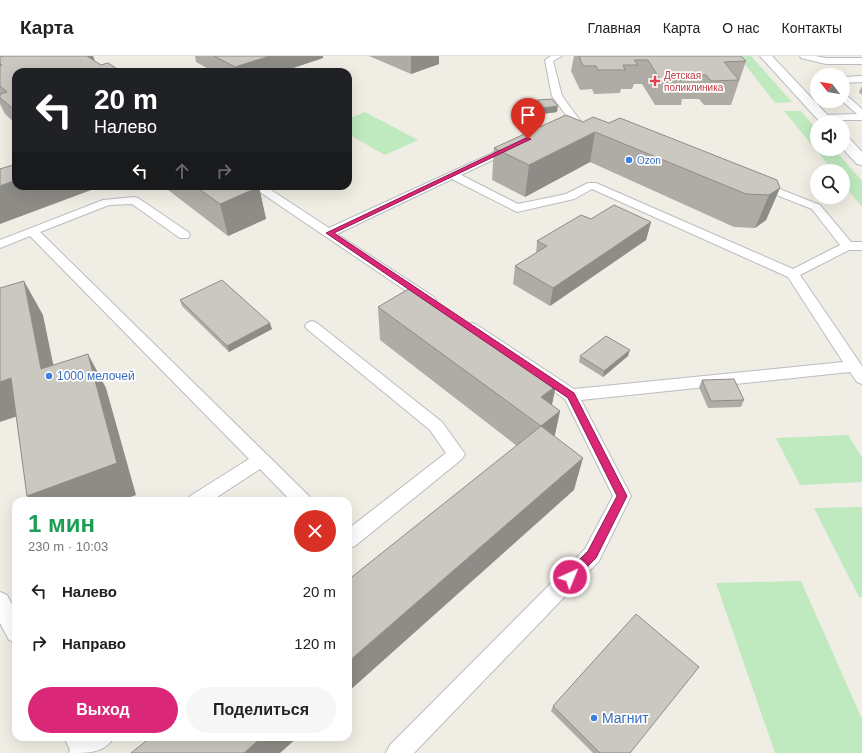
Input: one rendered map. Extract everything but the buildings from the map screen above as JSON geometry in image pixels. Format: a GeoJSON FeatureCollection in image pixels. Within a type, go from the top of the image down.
{"type":"FeatureCollection","features":[{"type":"Feature","properties":{"kind":"street"},"geometry":{"type":"LineString","coordinates":[[767,56],[821,116]]}},
{"type":"Feature","properties":{"kind":"street"},"geometry":{"type":"LineString","coordinates":[[850,148],[862,161]]}},
{"type":"Feature","properties":{"kind":"lane"},"geometry":{"type":"LineString","coordinates":[[558,56],[549,60],[557,96],[584,128],[561,132]]}},
{"type":"Feature","properties":{"kind":"lane"},"geometry":{"type":"LineString","coordinates":[[804,56],[826,61],[862,61]]}},
{"type":"Feature","properties":{"kind":"lane"},"geometry":{"type":"LineString","coordinates":[[850,80],[862,79]]}},
{"type":"Feature","properties":{"kind":"lane"},"geometry":{"type":"LineString","coordinates":[[850,104],[862,115]]}},
{"type":"Feature","properties":{"kind":"lane"},"geometry":{"type":"LineString","coordinates":[[850,117],[862,115]]}},
{"type":"Feature","properties":{"kind":"lane"},"geometry":{"type":"LineString","coordinates":[[329,233],[521,142]]}},
{"type":"Feature","properties":{"kind":"lane"},"geometry":{"type":"LineString","coordinates":[[452,175],[517,208],[570,197],[592,185],[793,274],[858,372],[571,395]]}},
{"type":"Feature","properties":{"kind":"lane"},"geometry":{"type":"LineString","coordinates":[[745,179],[816,206],[847,246]]}},
{"type":"Feature","properties":{"kind":"lane"},"geometry":{"type":"LineString","coordinates":[[263,190],[441,308]]}},
{"type":"Feature","properties":{"kind":"lane"},"geometry":{"type":"LineString","coordinates":[[0,244],[107,202],[134,200],[184,235]]}},
{"type":"Feature","properties":{"kind":"lane"},"geometry":{"type":"LineString","coordinates":[[32,231],[299,497]]}},
{"type":"Feature","properties":{"kind":"lane"},"geometry":{"type":"LineString","coordinates":[[793,274],[847,246],[862,246]]}},
{"type":"Feature","properties":{"kind":"lane"},"geometry":{"type":"LineString","coordinates":[[398,753],[592,555],[622,496],[571,395],[460,321]]}},
{"type":"Feature","properties":{"kind":"lane"},"geometry":{"type":"LineString","coordinates":[[312,326],[436,426],[456,454],[352,537]]}},
{"type":"Feature","properties":{"kind":"lane"},"geometry":{"type":"LineString","coordinates":[[202,497],[262,460]]}},
{"type":"Feature","properties":{"kind":"lane"},"geometry":{"type":"LineString","coordinates":[[0,602],[12,620]]}},
{"type":"Feature","properties":{"kind":"green space"},"geometry":{"type":"Polygon","coordinates":[[[743,56],[751,56],[792,102],[775,103],[740,58],[743,56]]]}},
{"type":"Feature","properties":{"kind":"green space"},"geometry":{"type":"Polygon","coordinates":[[[784,111],[801,111],[810,122],[810,143],[784,111]]]}},
{"type":"Feature","properties":{"kind":"green space"},"geometry":{"type":"Polygon","coordinates":[[[365,112],[418,140],[385,155],[352,136],[352,117],[365,112]]]}},
{"type":"Feature","properties":{"kind":"green space"},"geometry":{"type":"Polygon","coordinates":[[[821,156],[840,156],[847,164],[827,164],[821,156]]]}},
{"type":"Feature","properties":{"kind":"green space"},"geometry":{"type":"Polygon","coordinates":[[[850,167],[862,181],[862,207],[850,192],[850,167]]]}},
{"type":"Feature","properties":{"kind":"green space"},"geometry":{"type":"Polygon","coordinates":[[[848,435],[862,458],[862,482],[800,485],[776,438],[848,435]]]}},
{"type":"Feature","properties":{"kind":"green space"},"geometry":{"type":"Polygon","coordinates":[[[862,507],[862,597],[859,597],[814,508],[862,507]]]}},
{"type":"Feature","properties":{"kind":"green space"},"geometry":{"type":"Polygon","coordinates":[[[801,581],[862,719],[862,753],[775,753],[716,583],[801,581]]]}},
{"type":"Feature","properties":{"kind":"place","name":"Детская поликлиника"},"geometry":{"type":"Point","coordinates":[655,81]}},
{"type":"Feature","properties":{"kind":"place","name":"Ozon"},"geometry":{"type":"Point","coordinates":[629,160]}},
{"type":"Feature","properties":{"kind":"place","name":"1000 мелочей"},"geometry":{"type":"Point","coordinates":[49,376]}},
{"type":"Feature","properties":{"kind":"place","name":"Магнит"},"geometry":{"type":"Point","coordinates":[594,718]}},
{"type":"Feature","properties":{"kind":"route"},"geometry":{"type":"LineString","coordinates":[[528,139],[329,233],[571,395],[622,496],[592,555],[570,577]]}}]}
